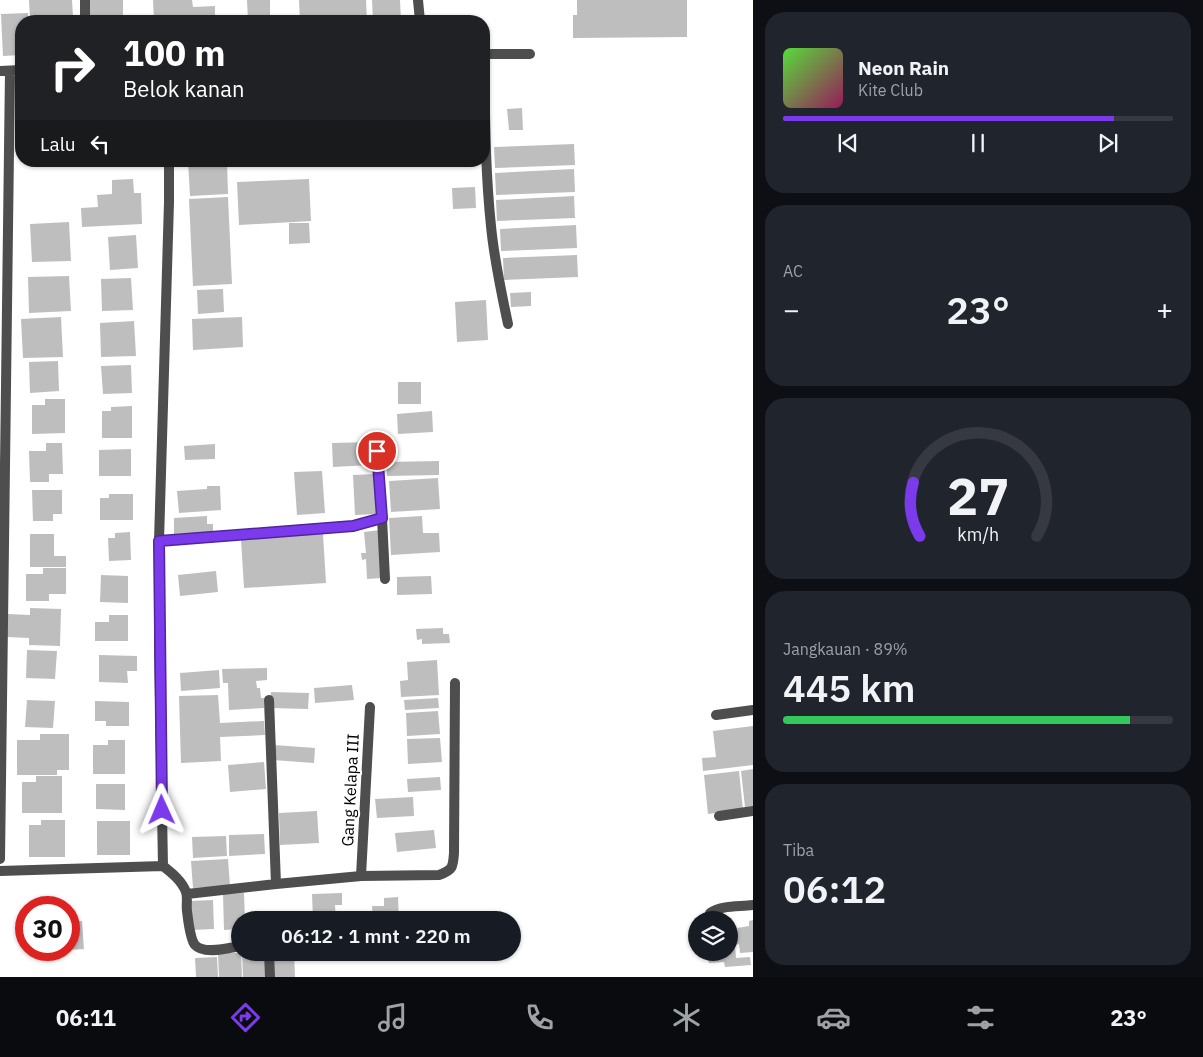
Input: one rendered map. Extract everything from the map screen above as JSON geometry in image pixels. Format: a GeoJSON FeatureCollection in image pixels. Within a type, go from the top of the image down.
{"type":"FeatureCollection","features":[{"type":"Feature","properties":{"kind":"street"},"geometry":{"type":"LineString","coordinates":[[85,0],[85,15]]}},
{"type":"Feature","properties":{"kind":"street"},"geometry":{"type":"LineString","coordinates":[[418,0],[419,15]]}},
{"type":"Feature","properties":{"kind":"street"},"geometry":{"type":"LineString","coordinates":[[490,54],[530,54]]}},
{"type":"Feature","properties":{"kind":"street"},"geometry":{"type":"LineString","coordinates":[[0,859],[5,71]]}},
{"type":"Feature","properties":{"kind":"street"},"geometry":{"type":"LineString","coordinates":[[163,866],[159,541],[170,202],[169,167]]}},
{"type":"Feature","properties":{"kind":"street"},"geometry":{"type":"LineString","coordinates":[[487,167],[497,271],[508,324]]}},
{"type":"Feature","properties":{"kind":"street"},"geometry":{"type":"LineString","coordinates":[[377,451],[385,578]]}},
{"type":"Feature","properties":{"kind":"street"},"geometry":{"type":"LineString","coordinates":[[159,541],[353,526],[382,518]]}},
{"type":"Feature","properties":{"kind":"street"},"geometry":{"type":"LineString","coordinates":[[187,894],[360,876],[440,875],[448,872],[453,866],[454,844],[455,683]]}},
{"type":"Feature","properties":{"kind":"street"},"geometry":{"type":"LineString","coordinates":[[270,700],[276,884]]}},
{"type":"Feature","properties":{"kind":"street","name":"Gang Kelapa III"},"geometry":{"type":"LineString","coordinates":[[360,876],[370,707]]}},
{"type":"Feature","properties":{"kind":"street"},"geometry":{"type":"LineString","coordinates":[[716,715],[753,710]]}},
{"type":"Feature","properties":{"kind":"street"},"geometry":{"type":"LineString","coordinates":[[719,816],[753,811]]}},
{"type":"Feature","properties":{"kind":"street"},"geometry":{"type":"LineString","coordinates":[[0,871],[163,866],[179,880],[187,894],[186,909],[195,945],[206,950],[231,948]]}},
{"type":"Feature","properties":{"kind":"street"},"geometry":{"type":"LineString","coordinates":[[713,911],[720,908],[753,905]]}},
{"type":"Feature","properties":{"kind":"street"},"geometry":{"type":"LineString","coordinates":[[269,961],[270,977]]}},
{"type":"Feature","properties":{"kind":"building"},"geometry":{"type":"Polygon","coordinates":[[[29,0],[72,0],[73,15],[30,15],[29,0]]]}},
{"type":"Feature","properties":{"kind":"building"},"geometry":{"type":"Polygon","coordinates":[[[87,0],[123,0],[123,15],[88,15],[87,0]]]}},
{"type":"Feature","properties":{"kind":"building"},"geometry":{"type":"Polygon","coordinates":[[[153,0],[192,0],[193,7],[215,6],[215,15],[154,15],[153,0]]]}},
{"type":"Feature","properties":{"kind":"building"},"geometry":{"type":"Polygon","coordinates":[[[247,0],[270,0],[270,15],[248,15],[247,0]]]}},
{"type":"Feature","properties":{"kind":"building"},"geometry":{"type":"Polygon","coordinates":[[[299,0],[366,0],[367,15],[300,15],[299,0]]]}},
{"type":"Feature","properties":{"kind":"building"},"geometry":{"type":"Polygon","coordinates":[[[372,0],[400,0],[401,15],[373,15],[372,0]]]}},
{"type":"Feature","properties":{"kind":"building"},"geometry":{"type":"Polygon","coordinates":[[[577,0],[687,0],[687,37],[573,38],[573,15],[577,15],[577,0]]]}},
{"type":"Feature","properties":{"kind":"building"},"geometry":{"type":"Polygon","coordinates":[[[28,13],[28,15],[15,15],[15,55],[3,56],[1,14],[28,13]]]}},
{"type":"Feature","properties":{"kind":"building"},"geometry":{"type":"Polygon","coordinates":[[[522,108],[523,130],[509,130],[507,109],[522,108]]]}},
{"type":"Feature","properties":{"kind":"building"},"geometry":{"type":"Polygon","coordinates":[[[574,144],[575,165],[495,168],[494,147],[574,144]]]}},
{"type":"Feature","properties":{"kind":"building"},"geometry":{"type":"Polygon","coordinates":[[[188,167],[227,167],[228,194],[190,196],[188,167]]]}},
{"type":"Feature","properties":{"kind":"building"},"geometry":{"type":"Polygon","coordinates":[[[574,169],[575,192],[496,195],[495,173],[574,169]]]}},
{"type":"Feature","properties":{"kind":"building"},"geometry":{"type":"Polygon","coordinates":[[[133,179],[134,193],[141,193],[142,224],[82,227],[81,208],[98,207],[97,195],[112,194],[112,180],[133,179]]]}},
{"type":"Feature","properties":{"kind":"building"},"geometry":{"type":"Polygon","coordinates":[[[309,179],[311,221],[239,225],[237,182],[309,179]]]}},
{"type":"Feature","properties":{"kind":"building"},"geometry":{"type":"Polygon","coordinates":[[[475,187],[476,208],[453,209],[452,188],[475,187]]]}},
{"type":"Feature","properties":{"kind":"building"},"geometry":{"type":"Polygon","coordinates":[[[574,196],[575,218],[497,221],[496,200],[574,196]]]}},
{"type":"Feature","properties":{"kind":"building"},"geometry":{"type":"Polygon","coordinates":[[[228,197],[232,284],[193,286],[189,199],[228,197]]]}},
{"type":"Feature","properties":{"kind":"building"},"geometry":{"type":"Polygon","coordinates":[[[69,222],[71,261],[32,262],[30,224],[69,222]]]}},
{"type":"Feature","properties":{"kind":"building"},"geometry":{"type":"Polygon","coordinates":[[[289,223],[309,223],[310,243],[289,244],[289,223]]]}},
{"type":"Feature","properties":{"kind":"building"},"geometry":{"type":"Polygon","coordinates":[[[576,225],[577,248],[501,251],[500,229],[576,225]]]}},
{"type":"Feature","properties":{"kind":"building"},"geometry":{"type":"Polygon","coordinates":[[[136,235],[138,268],[110,270],[108,237],[136,235]]]}},
{"type":"Feature","properties":{"kind":"building"},"geometry":{"type":"Polygon","coordinates":[[[577,255],[578,277],[504,280],[503,258],[577,255]]]}},
{"type":"Feature","properties":{"kind":"building"},"geometry":{"type":"Polygon","coordinates":[[[69,276],[71,311],[29,313],[28,277],[69,276]]]}},
{"type":"Feature","properties":{"kind":"building"},"geometry":{"type":"Polygon","coordinates":[[[131,278],[133,310],[102,311],[101,279],[131,278]]]}},
{"type":"Feature","properties":{"kind":"building"},"geometry":{"type":"Polygon","coordinates":[[[223,289],[224,312],[198,314],[197,290],[223,289]]]}},
{"type":"Feature","properties":{"kind":"building"},"geometry":{"type":"Polygon","coordinates":[[[531,292],[531,306],[511,307],[510,293],[531,292]]]}},
{"type":"Feature","properties":{"kind":"building"},"geometry":{"type":"Polygon","coordinates":[[[486,300],[488,340],[457,342],[455,302],[486,300]]]}},
{"type":"Feature","properties":{"kind":"building"},"geometry":{"type":"Polygon","coordinates":[[[61,317],[63,357],[23,358],[21,319],[61,317]]]}},
{"type":"Feature","properties":{"kind":"building"},"geometry":{"type":"Polygon","coordinates":[[[242,317],[243,347],[193,350],[192,319],[242,317]]]}},
{"type":"Feature","properties":{"kind":"building"},"geometry":{"type":"Polygon","coordinates":[[[134,321],[136,356],[101,357],[100,323],[134,321]]]}},
{"type":"Feature","properties":{"kind":"building"},"geometry":{"type":"Polygon","coordinates":[[[58,361],[59,391],[30,393],[29,362],[58,361]]]}},
{"type":"Feature","properties":{"kind":"building"},"geometry":{"type":"Polygon","coordinates":[[[131,365],[132,393],[103,394],[101,366],[131,365]]]}},
{"type":"Feature","properties":{"kind":"building"},"geometry":{"type":"Polygon","coordinates":[[[398,382],[421,382],[421,404],[398,404],[398,382]]]}},
{"type":"Feature","properties":{"kind":"building"},"geometry":{"type":"Polygon","coordinates":[[[45,399],[65,399],[65,433],[32,434],[32,405],[45,405],[45,399]]]}},
{"type":"Feature","properties":{"kind":"building"},"geometry":{"type":"Polygon","coordinates":[[[132,406],[132,438],[102,438],[102,411],[111,411],[111,407],[132,406]]]}},
{"type":"Feature","properties":{"kind":"building"},"geometry":{"type":"Polygon","coordinates":[[[432,411],[433,432],[398,434],[397,414],[432,411]]]}},
{"type":"Feature","properties":{"kind":"building"},"geometry":{"type":"Polygon","coordinates":[[[370,442],[371,465],[333,467],[332,443],[370,442]]]}},
{"type":"Feature","properties":{"kind":"building"},"geometry":{"type":"Polygon","coordinates":[[[46,443],[62,443],[63,474],[49,474],[49,482],[30,482],[29,451],[46,451],[46,443]]]}},
{"type":"Feature","properties":{"kind":"building"},"geometry":{"type":"Polygon","coordinates":[[[215,444],[215,459],[185,460],[184,446],[215,444]]]}},
{"type":"Feature","properties":{"kind":"building"},"geometry":{"type":"Polygon","coordinates":[[[131,449],[131,476],[99,476],[99,450],[131,449]]]}},
{"type":"Feature","properties":{"kind":"building"},"geometry":{"type":"Polygon","coordinates":[[[439,461],[439,475],[387,476],[386,462],[439,461]]]}},
{"type":"Feature","properties":{"kind":"building"},"geometry":{"type":"Polygon","coordinates":[[[322,471],[325,513],[297,515],[294,472],[322,471]]]}},
{"type":"Feature","properties":{"kind":"building"},"geometry":{"type":"Polygon","coordinates":[[[375,474],[377,514],[355,515],[353,475],[375,474]]]}},
{"type":"Feature","properties":{"kind":"building"},"geometry":{"type":"Polygon","coordinates":[[[438,478],[440,509],[391,512],[389,481],[438,478]]]}},
{"type":"Feature","properties":{"kind":"building"},"geometry":{"type":"Polygon","coordinates":[[[207,486],[220,486],[221,510],[179,513],[177,491],[207,489],[207,486]]]}},
{"type":"Feature","properties":{"kind":"building"},"geometry":{"type":"Polygon","coordinates":[[[32,490],[62,490],[62,514],[53,514],[53,521],[33,521],[32,490]]]}},
{"type":"Feature","properties":{"kind":"building"},"geometry":{"type":"Polygon","coordinates":[[[109,494],[133,494],[133,520],[100,520],[100,498],[109,498],[109,494]]]}},
{"type":"Feature","properties":{"kind":"building"},"geometry":{"type":"Polygon","coordinates":[[[207,516],[207,524],[213,524],[213,532],[174,534],[174,518],[207,516]]]}},
{"type":"Feature","properties":{"kind":"building"},"geometry":{"type":"Polygon","coordinates":[[[422,516],[423,533],[439,533],[440,552],[391,555],[389,518],[422,516]]]}},
{"type":"Feature","properties":{"kind":"building"},"geometry":{"type":"Polygon","coordinates":[[[380,530],[382,578],[367,579],[366,559],[362,560],[361,553],[366,553],[364,532],[380,530]]]}},
{"type":"Feature","properties":{"kind":"building"},"geometry":{"type":"Polygon","coordinates":[[[130,532],[131,560],[109,561],[108,538],[115,538],[115,533],[130,532]]]}},
{"type":"Feature","properties":{"kind":"building"},"geometry":{"type":"Polygon","coordinates":[[[30,534],[54,534],[54,556],[66,556],[66,567],[30,567],[30,534]]]}},
{"type":"Feature","properties":{"kind":"building"},"geometry":{"type":"Polygon","coordinates":[[[323,534],[326,583],[244,588],[241,539],[323,534]]]}},
{"type":"Feature","properties":{"kind":"building"},"geometry":{"type":"Polygon","coordinates":[[[43,568],[66,568],[66,594],[49,594],[49,601],[26,601],[26,574],[43,574],[43,568]]]}},
{"type":"Feature","properties":{"kind":"building"},"geometry":{"type":"Polygon","coordinates":[[[216,571],[218,592],[180,596],[178,575],[216,571]]]}},
{"type":"Feature","properties":{"kind":"building"},"geometry":{"type":"Polygon","coordinates":[[[101,575],[128,576],[128,603],[100,602],[101,575]]]}},
{"type":"Feature","properties":{"kind":"building"},"geometry":{"type":"Polygon","coordinates":[[[431,576],[432,594],[397,595],[397,577],[431,576]]]}},
{"type":"Feature","properties":{"kind":"building"},"geometry":{"type":"Polygon","coordinates":[[[30,608],[61,609],[60,646],[29,645],[29,638],[7,637],[8,614],[30,615],[30,608]]]}},
{"type":"Feature","properties":{"kind":"building"},"geometry":{"type":"Polygon","coordinates":[[[109,615],[128,615],[128,641],[95,641],[95,622],[109,622],[109,615]]]}},
{"type":"Feature","properties":{"kind":"building"},"geometry":{"type":"Polygon","coordinates":[[[443,628],[443,634],[449,634],[450,643],[422,644],[422,639],[417,640],[416,629],[443,628]]]}},
{"type":"Feature","properties":{"kind":"building"},"geometry":{"type":"Polygon","coordinates":[[[27,650],[57,651],[55,679],[26,678],[27,650]]]}},
{"type":"Feature","properties":{"kind":"building"},"geometry":{"type":"Polygon","coordinates":[[[99,655],[137,656],[137,671],[127,671],[128,683],[99,682],[99,655]]]}},
{"type":"Feature","properties":{"kind":"building"},"geometry":{"type":"Polygon","coordinates":[[[437,660],[439,695],[401,697],[400,681],[408,680],[407,662],[437,660]]]}},
{"type":"Feature","properties":{"kind":"building"},"geometry":{"type":"Polygon","coordinates":[[[267,668],[267,680],[256,681],[257,688],[260,688],[261,698],[264,698],[264,708],[229,710],[228,683],[223,683],[222,669],[267,668]]]}},
{"type":"Feature","properties":{"kind":"building"},"geometry":{"type":"Polygon","coordinates":[[[219,670],[220,688],[181,691],[180,673],[219,670]]]}},
{"type":"Feature","properties":{"kind":"building"},"geometry":{"type":"Polygon","coordinates":[[[352,685],[354,700],[315,703],[314,688],[352,685]]]}},
{"type":"Feature","properties":{"kind":"building"},"geometry":{"type":"Polygon","coordinates":[[[271,692],[309,693],[308,709],[270,708],[271,692]]]}},
{"type":"Feature","properties":{"kind":"building"},"geometry":{"type":"Polygon","coordinates":[[[218,695],[220,723],[264,721],[265,735],[220,737],[221,761],[181,763],[179,696],[218,695]]]}},
{"type":"Feature","properties":{"kind":"building"},"geometry":{"type":"Polygon","coordinates":[[[438,698],[439,708],[405,710],[404,700],[438,698]]]}},
{"type":"Feature","properties":{"kind":"building"},"geometry":{"type":"Polygon","coordinates":[[[27,700],[55,701],[53,728],[25,727],[27,700]]]}},
{"type":"Feature","properties":{"kind":"building"},"geometry":{"type":"Polygon","coordinates":[[[95,701],[129,702],[129,726],[106,726],[106,721],[95,721],[95,701]]]}},
{"type":"Feature","properties":{"kind":"building"},"geometry":{"type":"Polygon","coordinates":[[[438,711],[440,734],[407,736],[406,713],[438,711]]]}},
{"type":"Feature","properties":{"kind":"building"},"geometry":{"type":"Polygon","coordinates":[[[753,726],[753,765],[703,771],[702,758],[716,757],[713,731],[753,726]]]}},
{"type":"Feature","properties":{"kind":"building"},"geometry":{"type":"Polygon","coordinates":[[[40,734],[69,734],[69,770],[57,770],[57,775],[17,775],[17,740],[40,740],[40,734]]]}},
{"type":"Feature","properties":{"kind":"building"},"geometry":{"type":"Polygon","coordinates":[[[440,738],[442,762],[408,764],[407,739],[440,738]]]}},
{"type":"Feature","properties":{"kind":"building"},"geometry":{"type":"Polygon","coordinates":[[[108,740],[125,740],[125,774],[93,774],[93,745],[108,745],[108,740]]]}},
{"type":"Feature","properties":{"kind":"building"},"geometry":{"type":"Polygon","coordinates":[[[274,745],[315,748],[314,763],[273,760],[274,745]]]}},
{"type":"Feature","properties":{"kind":"building"},"geometry":{"type":"Polygon","coordinates":[[[264,762],[266,789],[230,792],[228,765],[264,762]]]}},
{"type":"Feature","properties":{"kind":"building"},"geometry":{"type":"Polygon","coordinates":[[[753,769],[753,806],[745,807],[741,771],[753,769]]]}},
{"type":"Feature","properties":{"kind":"building"},"geometry":{"type":"Polygon","coordinates":[[[739,771],[743,810],[708,814],[704,775],[739,771]]]}},
{"type":"Feature","properties":{"kind":"building"},"geometry":{"type":"Polygon","coordinates":[[[36,776],[62,776],[62,813],[22,813],[22,782],[36,782],[36,776]]]}},
{"type":"Feature","properties":{"kind":"building"},"geometry":{"type":"Polygon","coordinates":[[[440,777],[441,790],[408,792],[407,779],[440,777]]]}},
{"type":"Feature","properties":{"kind":"building"},"geometry":{"type":"Polygon","coordinates":[[[96,784],[125,784],[125,810],[96,809],[96,784]]]}},
{"type":"Feature","properties":{"kind":"building"},"geometry":{"type":"Polygon","coordinates":[[[413,797],[414,816],[377,818],[375,799],[413,797]]]}},
{"type":"Feature","properties":{"kind":"building"},"geometry":{"type":"Polygon","coordinates":[[[317,811],[319,843],[280,845],[279,813],[317,811]]]}},
{"type":"Feature","properties":{"kind":"building"},"geometry":{"type":"Polygon","coordinates":[[[41,820],[65,820],[65,857],[29,857],[29,825],[41,825],[41,820]]]}},
{"type":"Feature","properties":{"kind":"building"},"geometry":{"type":"Polygon","coordinates":[[[97,821],[130,821],[130,855],[97,855],[97,821]]]}},
{"type":"Feature","properties":{"kind":"building"},"geometry":{"type":"Polygon","coordinates":[[[434,830],[436,848],[397,852],[395,833],[434,830]]]}},
{"type":"Feature","properties":{"kind":"building"},"geometry":{"type":"Polygon","coordinates":[[[264,834],[265,854],[229,856],[229,835],[264,834]]]}},
{"type":"Feature","properties":{"kind":"building"},"geometry":{"type":"Polygon","coordinates":[[[226,836],[227,856],[193,858],[192,837],[226,836]]]}},
{"type":"Feature","properties":{"kind":"building"},"geometry":{"type":"Polygon","coordinates":[[[228,859],[230,886],[193,888],[191,861],[228,859]]]}},
{"type":"Feature","properties":{"kind":"building"},"geometry":{"type":"Polygon","coordinates":[[[244,893],[245,911],[231,911],[231,930],[224,930],[223,894],[244,893]]]}},
{"type":"Feature","properties":{"kind":"building"},"geometry":{"type":"Polygon","coordinates":[[[342,893],[342,905],[335,905],[335,911],[313,911],[312,894],[342,893]]]}},
{"type":"Feature","properties":{"kind":"building"},"geometry":{"type":"Polygon","coordinates":[[[398,897],[399,911],[372,911],[372,906],[384,906],[384,898],[398,897]]]}},
{"type":"Feature","properties":{"kind":"building"},"geometry":{"type":"Polygon","coordinates":[[[213,900],[214,929],[191,930],[190,901],[213,900]]]}},
{"type":"Feature","properties":{"kind":"building"},"geometry":{"type":"Polygon","coordinates":[[[753,920],[753,952],[740,953],[738,928],[749,926],[749,921],[753,920]]]}},
{"type":"Feature","properties":{"kind":"building"},"geometry":{"type":"Polygon","coordinates":[[[80,921],[82,921],[84,949],[80,949],[80,921]]]}},
{"type":"Feature","properties":{"kind":"building"},"geometry":{"type":"Polygon","coordinates":[[[218,953],[231,953],[231,961],[241,961],[242,977],[219,977],[218,953]]]}},
{"type":"Feature","properties":{"kind":"building"},"geometry":{"type":"Polygon","coordinates":[[[217,957],[218,977],[196,977],[195,958],[217,957]]]}},
{"type":"Feature","properties":{"kind":"building"},"geometry":{"type":"Polygon","coordinates":[[[750,957],[751,965],[725,967],[724,962],[709,963],[709,961],[738,961],[738,958],[750,957]]]}},
{"type":"Feature","properties":{"kind":"building"},"geometry":{"type":"Polygon","coordinates":[[[242,961],[266,961],[267,977],[243,977],[242,961]]]}},
{"type":"Feature","properties":{"kind":"building"},"geometry":{"type":"Polygon","coordinates":[[[272,961],[294,961],[295,977],[273,977],[272,961]]]}},
{"type":"Feature","properties":{"kind":"route"},"geometry":{"type":"LineString","coordinates":[[162,810],[159,541],[353,526],[382,518],[377,451]]}}]}
